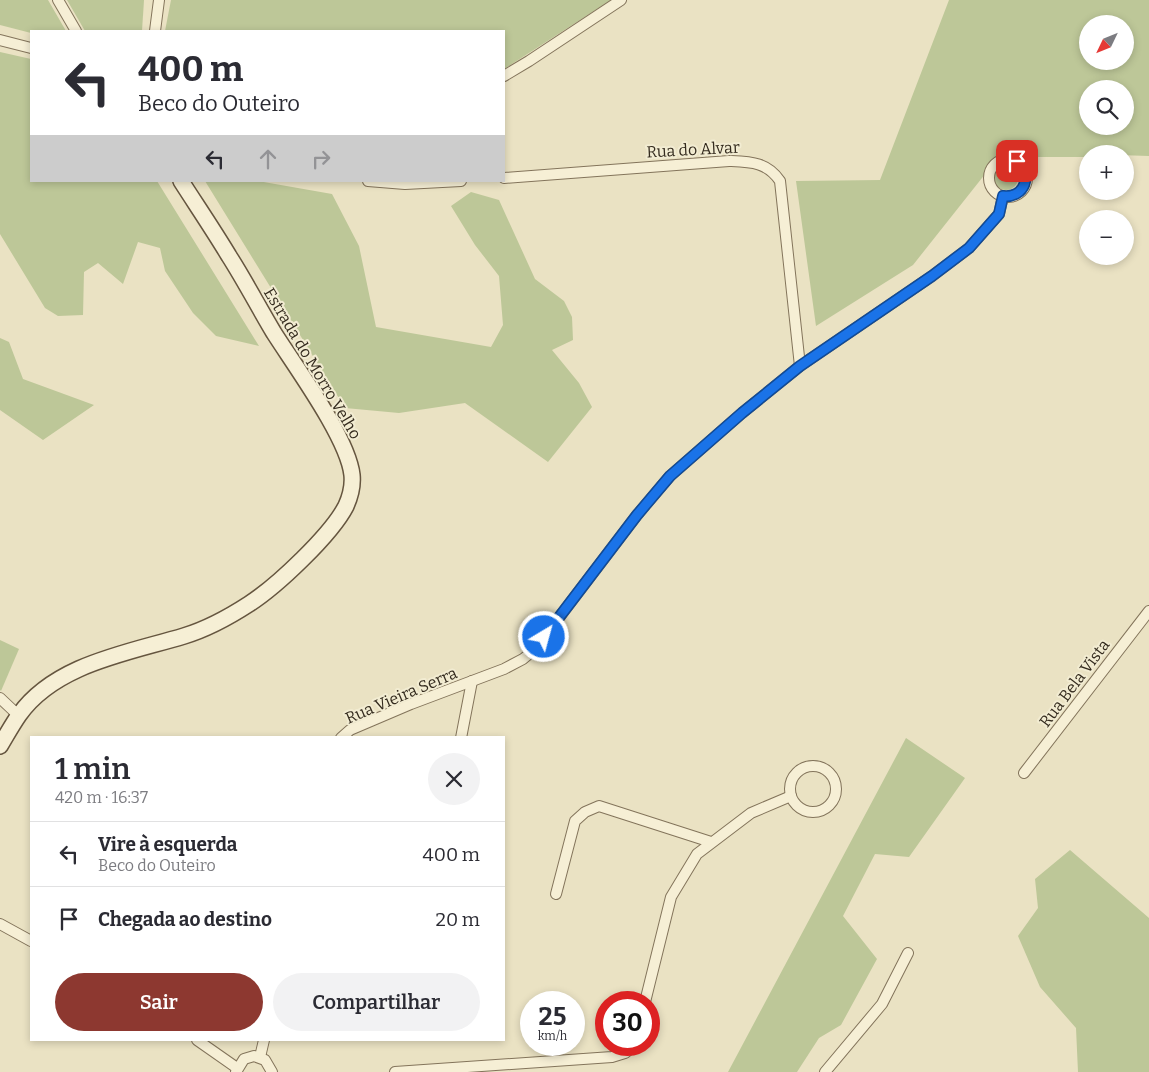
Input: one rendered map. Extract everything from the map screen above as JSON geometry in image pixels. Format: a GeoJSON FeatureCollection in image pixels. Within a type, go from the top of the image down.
{"type":"FeatureCollection","features":[{"type":"Feature","properties":{"kind":"street"},"geometry":{"type":"LineString","coordinates":[[58,0],[75,30]]}},
{"type":"Feature","properties":{"kind":"street"},"geometry":{"type":"LineString","coordinates":[[155,30],[160,0]]}},
{"type":"Feature","properties":{"kind":"street"},"geometry":{"type":"LineString","coordinates":[[505,75],[529,62],[622,0]]}},
{"type":"Feature","properties":{"kind":"street"},"geometry":{"type":"LineString","coordinates":[[0,40],[30,48]]}},
{"type":"Feature","properties":{"kind":"street","name":"Rua do Alvar"},"geometry":{"type":"LineString","coordinates":[[505,178],[729,161],[753,162],[765,166],[780,181],[800,366]]}},
{"type":"Feature","properties":{"kind":"street","name":"Estrada do Morro Velho"},"geometry":{"type":"LineString","coordinates":[[0,746],[18,715],[43,690],[72,673],[104,660],[188,635],[225,619],[251,603],[281,578],[326,534],[346,507],[351,490],[352,475],[346,454],[322,408],[230,257],[181,182]]}},
{"type":"Feature","properties":{"kind":"street"},"geometry":{"type":"LineString","coordinates":[[381,182],[406,184],[443,182]]}},
{"type":"Feature","properties":{"kind":"street","name":"Rua Vieira Serra"},"geometry":{"type":"LineString","coordinates":[[343,736],[350,730],[411,704],[523,660],[535,649],[637,515],[670,476],[735,419],[800,366],[932,276],[969,248],[999,214],[1003,196]]}},
{"type":"Feature","properties":{"kind":"street","name":"Rua Bela Vista"},"geometry":{"type":"LineString","coordinates":[[1024,774],[1149,610]]}},
{"type":"Feature","properties":{"kind":"street"},"geometry":{"type":"LineString","coordinates":[[461,736],[472,681]]}},
{"type":"Feature","properties":{"kind":"street"},"geometry":{"type":"LineString","coordinates":[[0,698],[18,715]]}},
{"type":"Feature","properties":{"kind":"street"},"geometry":{"type":"LineString","coordinates":[[810,766],[827,770],[837,785],[834,802],[819,812],[802,810],[795,804],[791,796],[791,781],[795,775],[810,766]]}},
{"type":"Feature","properties":{"kind":"street"},"geometry":{"type":"LineString","coordinates":[[649,991],[671,897],[697,854],[751,813],[791,796]]}},
{"type":"Feature","properties":{"kind":"street"},"geometry":{"type":"LineString","coordinates":[[556,894],[575,821],[585,812],[599,806],[711,842]]}},
{"type":"Feature","properties":{"kind":"street"},"geometry":{"type":"LineString","coordinates":[[0,924],[30,940]]}},
{"type":"Feature","properties":{"kind":"street"},"geometry":{"type":"LineString","coordinates":[[825,1072],[882,1004],[908,953]]}},
{"type":"Feature","properties":{"kind":"street"},"geometry":{"type":"LineString","coordinates":[[198,1041],[237,1070],[244,1059],[254,1056],[260,1057],[269,1064],[272,1072]]}},
{"type":"Feature","properties":{"kind":"street"},"geometry":{"type":"LineString","coordinates":[[260,1057],[264,1041]]}},
{"type":"Feature","properties":{"kind":"street"},"geometry":{"type":"LineString","coordinates":[[395,1072],[612,1056]]}},
{"type":"Feature","properties":{"kind":"green space"},"geometry":{"type":"Polygon","coordinates":[[[0,0],[48,0],[65,30],[30,30],[30,33],[0,25],[0,0]]]}},
{"type":"Feature","properties":{"kind":"green space"},"geometry":{"type":"Polygon","coordinates":[[[67,0],[144,0],[142,30],[84,30],[67,0]]]}},
{"type":"Feature","properties":{"kind":"green space"},"geometry":{"type":"Polygon","coordinates":[[[171,0],[611,0],[505,68],[505,30],[165,30],[171,0]]]}},
{"type":"Feature","properties":{"kind":"green space"},"geometry":{"type":"Polygon","coordinates":[[[949,0],[1149,0],[1149,156],[1134,156],[1134,145],[1079,145],[1079,157],[1035,157],[1001,154],[913,265],[816,326],[796,181],[880,180],[949,0]]]}},
{"type":"Feature","properties":{"kind":"green space"},"geometry":{"type":"Polygon","coordinates":[[[0,52],[30,59],[30,182],[158,182],[259,346],[216,336],[193,313],[165,271],[160,248],[138,242],[123,284],[98,263],[84,272],[83,315],[58,316],[45,308],[0,234],[0,52]]]}},
{"type":"Feature","properties":{"kind":"green space"},"geometry":{"type":"Polygon","coordinates":[[[1006,166],[1015,169],[1018,178],[1015,187],[1006,190],[997,187],[994,178],[997,169],[1006,166]]]}},
{"type":"Feature","properties":{"kind":"green space"},"geometry":{"type":"Polygon","coordinates":[[[206,182],[264,182],[332,194],[359,246],[376,327],[491,347],[503,325],[499,276],[475,245],[451,206],[471,192],[499,200],[535,279],[564,301],[572,317],[573,340],[552,350],[579,383],[592,407],[548,462],[465,403],[399,413],[345,408],[206,182]]]}},
{"type":"Feature","properties":{"kind":"green space"},"geometry":{"type":"Polygon","coordinates":[[[0,338],[9,342],[23,379],[94,405],[43,440],[0,410],[0,338]]]}},
{"type":"Feature","properties":{"kind":"green space"},"geometry":{"type":"Polygon","coordinates":[[[0,640],[19,649],[1,691],[0,690],[0,640]]]}},
{"type":"Feature","properties":{"kind":"green space"},"geometry":{"type":"Polygon","coordinates":[[[906,738],[965,778],[909,857],[875,854],[843,916],[877,959],[841,1025],[819,1038],[797,1072],[728,1072],[906,738]]]}},
{"type":"Feature","properties":{"kind":"green space"},"geometry":{"type":"Polygon","coordinates":[[[1070,850],[1149,918],[1149,1072],[1078,1072],[1076,1028],[1040,987],[1018,936],[1038,908],[1035,879],[1070,850]]]}},
{"type":"Feature","properties":{"kind":"route"},"geometry":{"type":"LineString","coordinates":[[544,637],[637,515],[670,476],[700,448],[800,366],[932,276],[969,248],[999,214],[1003,196],[1015,195],[1024,187],[1026,182],[1025,170],[1017,161]]}}]}
